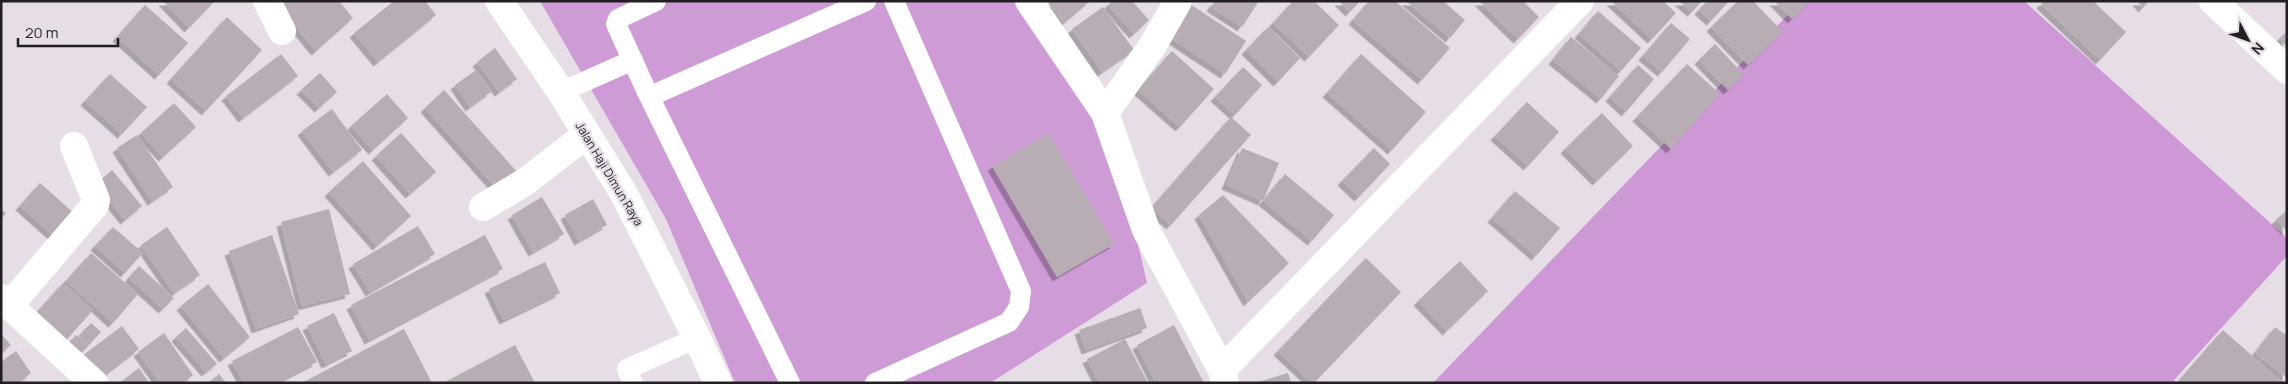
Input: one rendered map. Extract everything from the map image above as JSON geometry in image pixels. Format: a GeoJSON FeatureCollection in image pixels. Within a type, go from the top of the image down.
{"type":"FeatureCollection","features":[{"type":"Feature","properties":{"kind":"street"},"geometry":{"type":"LineString","coordinates":[[267,1],[282,30]]}},
{"type":"Feature","properties":{"kind":"street","name":"Jalan Haji Dimun Raya"},"geometry":{"type":"LineString","coordinates":[[499,1],[561,92],[624,194],[718,383]]}},
{"type":"Feature","properties":{"kind":"street"},"geometry":{"type":"LineString","coordinates":[[1029,1],[1105,113],[1146,230],[1223,376],[1580,1]]}},
{"type":"Feature","properties":{"kind":"street"},"geometry":{"type":"LineString","coordinates":[[1105,113],[1153,46],[1178,1]]}},
{"type":"Feature","properties":{"kind":"street"},"geometry":{"type":"LineString","coordinates":[[2213,1],[2287,70]]}},
{"type":"Feature","properties":{"kind":"street"},"geometry":{"type":"LineString","coordinates":[[483,207],[524,182],[586,135]]}},
{"type":"Feature","properties":{"kind":"street"},"geometry":{"type":"LineString","coordinates":[[74,146],[96,200],[95,205],[5,302],[94,383]]}},
{"type":"Feature","properties":{"kind":"lane"},"geometry":{"type":"LineString","coordinates":[[656,1],[618,19],[616,24],[647,92],[790,383]]}},
{"type":"Feature","properties":{"kind":"lane"},"geometry":{"type":"LineString","coordinates":[[647,92],[653,96],[662,93],[866,1]]}},
{"type":"Feature","properties":{"kind":"lane"},"geometry":{"type":"LineString","coordinates":[[875,383],[1009,322],[1019,307],[1021,291],[894,1]]}},
{"type":"Feature","properties":{"kind":"lane"},"geometry":{"type":"LineString","coordinates":[[561,92],[632,60]]}},
{"type":"Feature","properties":{"kind":"lane"},"geometry":{"type":"LineString","coordinates":[[633,383],[627,370],[697,338]]}},
{"type":"Feature","properties":{"kind":"shaded area"},"geometry":{"type":"Polygon","coordinates":[[[540,1],[1035,1],[1102,89],[1147,283],[990,383],[735,383],[666,219],[540,1]]]}},
{"type":"Feature","properties":{"kind":"shaded area"},"geometry":{"type":"Polygon","coordinates":[[[1801,1],[2024,1],[2287,238],[2287,256],[2174,380],[2177,383],[1433,383],[1801,1]]]}},
{"type":"Feature","properties":{"kind":"building"},"geometry":{"type":"Polygon","coordinates":[[[163,1],[215,1],[189,28],[163,1]]]}},
{"type":"Feature","properties":{"kind":"building"},"geometry":{"type":"Polygon","coordinates":[[[274,1],[339,1],[353,18],[316,51],[274,1]]]}},
{"type":"Feature","properties":{"kind":"building"},"geometry":{"type":"Polygon","coordinates":[[[394,1],[425,1],[436,15],[378,62],[354,33],[394,1]]]}},
{"type":"Feature","properties":{"kind":"building"},"geometry":{"type":"Polygon","coordinates":[[[1047,1],[1090,1],[1064,23],[1047,1]]]}},
{"type":"Feature","properties":{"kind":"building"},"geometry":{"type":"Polygon","coordinates":[[[1112,1],[1132,1],[1149,20],[1134,34],[1108,5],[1112,1]]]}},
{"type":"Feature","properties":{"kind":"building"},"geometry":{"type":"Polygon","coordinates":[[[1215,1],[1259,1],[1242,27],[1211,7],[1215,1]]]}},
{"type":"Feature","properties":{"kind":"building"},"geometry":{"type":"Polygon","coordinates":[[[1293,1],[1314,1],[1339,25],[1309,57],[1273,23],[1293,1]]]}},
{"type":"Feature","properties":{"kind":"building"},"geometry":{"type":"Polygon","coordinates":[[[1339,1],[1360,1],[1350,12],[1339,1]]]}},
{"type":"Feature","properties":{"kind":"building"},"geometry":{"type":"Polygon","coordinates":[[[1369,1],[1395,1],[1450,48],[1422,80],[1353,20],[1369,1]]]}},
{"type":"Feature","properties":{"kind":"building"},"geometry":{"type":"Polygon","coordinates":[[[1406,1],[1443,1],[1465,20],[1450,38],[1406,1]]]}},
{"type":"Feature","properties":{"kind":"building"},"geometry":{"type":"Polygon","coordinates":[[[1479,1],[1523,1],[1539,17],[1518,39],[1479,1]]]}},
{"type":"Feature","properties":{"kind":"building"},"geometry":{"type":"Polygon","coordinates":[[[1611,1],[1663,1],[1676,13],[1652,39],[1611,1]]]}},
{"type":"Feature","properties":{"kind":"building"},"geometry":{"type":"Polygon","coordinates":[[[1679,1],[1702,1],[1692,12],[1679,1]]]}},
{"type":"Feature","properties":{"kind":"building"},"geometry":{"type":"Polygon","coordinates":[[[1707,1],[1729,1],[1711,21],[1699,10],[1707,1]]]}},
{"type":"Feature","properties":{"kind":"building"},"geometry":{"type":"Polygon","coordinates":[[[1738,1],[1753,1],[1783,32],[1748,65],[1711,27],[1738,1]]]}},
{"type":"Feature","properties":{"kind":"building"},"geometry":{"type":"Polygon","coordinates":[[[1774,1],[1810,1],[1792,19],[1774,1]]]}},
{"type":"Feature","properties":{"kind":"building"},"geometry":{"type":"Polygon","coordinates":[[[2044,1],[2093,1],[2126,32],[2100,60],[2041,4],[2044,1]]]}},
{"type":"Feature","properties":{"kind":"building"},"geometry":{"type":"Polygon","coordinates":[[[2137,1],[2149,1],[2143,8],[2137,1]]]}},
{"type":"Feature","properties":{"kind":"building"},"geometry":{"type":"Polygon","coordinates":[[[1187,2],[1246,41],[1225,74],[1166,35],[1187,2]]]}},
{"type":"Feature","properties":{"kind":"building"},"geometry":{"type":"Polygon","coordinates":[[[145,5],[188,43],[159,75],[117,37],[145,5]]]}},
{"type":"Feature","properties":{"kind":"building"},"geometry":{"type":"Polygon","coordinates":[[[1103,7],[1134,50],[1102,72],[1072,29],[1103,7]]]}},
{"type":"Feature","properties":{"kind":"building"},"geometry":{"type":"Polygon","coordinates":[[[1598,11],[1641,48],[1621,71],[1579,34],[1598,11]]]}},
{"type":"Feature","properties":{"kind":"building"},"geometry":{"type":"Polygon","coordinates":[[[227,17],[262,50],[206,111],[171,79],[227,17]]]}},
{"type":"Feature","properties":{"kind":"building"},"geometry":{"type":"Polygon","coordinates":[[[1671,23],[1690,39],[1662,72],[1643,56],[1671,23]]]}},
{"type":"Feature","properties":{"kind":"building"},"geometry":{"type":"Polygon","coordinates":[[[1268,27],[1300,58],[1278,82],[1246,50],[1268,27]]]}},
{"type":"Feature","properties":{"kind":"building"},"geometry":{"type":"Polygon","coordinates":[[[2287,31],[2287,47],[2279,39],[2287,31]]]}},
{"type":"Feature","properties":{"kind":"building"},"geometry":{"type":"Polygon","coordinates":[[[1571,37],[1619,76],[1601,99],[1553,60],[1571,37]]]}},
{"type":"Feature","properties":{"kind":"building"},"geometry":{"type":"Polygon","coordinates":[[[1715,44],[1744,75],[1728,90],[1699,60],[1715,44]]]}},
{"type":"Feature","properties":{"kind":"building"},"geometry":{"type":"Polygon","coordinates":[[[495,48],[517,79],[499,92],[477,62],[495,48]]]}},
{"type":"Feature","properties":{"kind":"building"},"geometry":{"type":"Polygon","coordinates":[[[1172,51],[1214,89],[1180,127],[1138,90],[1172,51]]]}},
{"type":"Feature","properties":{"kind":"building"},"geometry":{"type":"Polygon","coordinates":[[[281,54],[298,76],[243,118],[226,96],[281,54]]]}},
{"type":"Feature","properties":{"kind":"building"},"geometry":{"type":"Polygon","coordinates":[[[1361,54],[1426,112],[1392,150],[1327,93],[1361,54]]]}},
{"type":"Feature","properties":{"kind":"building"},"geometry":{"type":"Polygon","coordinates":[[[1687,64],[1720,94],[1671,149],[1637,117],[1687,64]]]}},
{"type":"Feature","properties":{"kind":"building"},"geometry":{"type":"Polygon","coordinates":[[[1638,65],[1654,79],[1626,112],[1610,97],[1638,65]]]}},
{"type":"Feature","properties":{"kind":"building"},"geometry":{"type":"Polygon","coordinates":[[[1243,67],[1262,85],[1235,115],[1215,97],[1243,67]]]}},
{"type":"Feature","properties":{"kind":"building"},"geometry":{"type":"Polygon","coordinates":[[[476,70],[491,92],[470,107],[455,85],[476,70]]]}},
{"type":"Feature","properties":{"kind":"building"},"geometry":{"type":"Polygon","coordinates":[[[320,73],[337,92],[319,108],[301,90],[320,73]]]}},
{"type":"Feature","properties":{"kind":"building"},"geometry":{"type":"Polygon","coordinates":[[[110,74],[147,107],[122,134],[85,101],[110,74]]]}},
{"type":"Feature","properties":{"kind":"building"},"geometry":{"type":"Polygon","coordinates":[[[444,90],[518,173],[498,190],[425,108],[444,90]]]}},
{"type":"Feature","properties":{"kind":"building"},"geometry":{"type":"Polygon","coordinates":[[[387,94],[408,118],[373,150],[351,126],[387,94]]]}},
{"type":"Feature","properties":{"kind":"building"},"geometry":{"type":"Polygon","coordinates":[[[1527,102],[1559,132],[1528,166],[1495,136],[1527,102]]]}},
{"type":"Feature","properties":{"kind":"building"},"geometry":{"type":"Polygon","coordinates":[[[174,103],[196,127],[163,157],[141,133],[174,103]]]}},
{"type":"Feature","properties":{"kind":"building"},"geometry":{"type":"Polygon","coordinates":[[[332,109],[362,150],[333,172],[302,131],[332,109]]]}},
{"type":"Feature","properties":{"kind":"building"},"geometry":{"type":"Polygon","coordinates":[[[1602,113],[1633,146],[1597,181],[1565,149],[1602,113]]]}},
{"type":"Feature","properties":{"kind":"building"},"geometry":{"type":"Polygon","coordinates":[[[1231,117],[1251,135],[1171,225],[1151,208],[1231,117]]]}},
{"type":"Feature","properties":{"kind":"building"},"geometry":{"type":"Polygon","coordinates":[[[401,133],[436,172],[410,194],[376,156],[401,133]]]}},
{"type":"Feature","properties":{"kind":"building"},"geometry":{"type":"Polygon","coordinates":[[[1049,133],[1114,244],[1057,277],[992,166],[1049,133]]]}},
{"type":"Feature","properties":{"kind":"building"},"geometry":{"type":"Polygon","coordinates":[[[137,135],[173,187],[152,201],[117,148],[137,135]]]}},
{"type":"Feature","properties":{"kind":"building"},"geometry":{"type":"Polygon","coordinates":[[[1242,148],[1279,163],[1263,201],[1226,185],[1242,148]]]}},
{"type":"Feature","properties":{"kind":"building"},"geometry":{"type":"Polygon","coordinates":[[[1374,148],[1390,164],[1359,197],[1342,181],[1374,148]]]}},
{"type":"Feature","properties":{"kind":"building"},"geometry":{"type":"Polygon","coordinates":[[[363,161],[411,216],[377,246],[329,192],[363,161]]]}},
{"type":"Feature","properties":{"kind":"building"},"geometry":{"type":"Polygon","coordinates":[[[112,170],[142,206],[125,220],[96,184],[112,170]]]}},
{"type":"Feature","properties":{"kind":"building"},"geometry":{"type":"Polygon","coordinates":[[[1285,174],[1334,215],[1312,241],[1263,201],[1285,174]]]}},
{"type":"Feature","properties":{"kind":"building"},"geometry":{"type":"Polygon","coordinates":[[[40,183],[75,214],[55,237],[20,206],[40,183]]]}},
{"type":"Feature","properties":{"kind":"building"},"geometry":{"type":"Polygon","coordinates":[[[1515,191],[1560,228],[1536,256],[1492,218],[1515,191]]]}},
{"type":"Feature","properties":{"kind":"building"},"geometry":{"type":"Polygon","coordinates":[[[1223,195],[1289,263],[1248,302],[1199,215],[1223,195]]]}},
{"type":"Feature","properties":{"kind":"building"},"geometry":{"type":"Polygon","coordinates":[[[542,197],[564,234],[533,252],[512,215],[542,197]]]}},
{"type":"Feature","properties":{"kind":"building"},"geometry":{"type":"Polygon","coordinates":[[[593,199],[607,225],[579,241],[565,215],[593,199]]]}},
{"type":"Feature","properties":{"kind":"building"},"geometry":{"type":"Polygon","coordinates":[[[1,209],[6,213],[1,220],[1,209]]]}},
{"type":"Feature","properties":{"kind":"building"},"geometry":{"type":"Polygon","coordinates":[[[329,209],[350,294],[302,306],[281,222],[329,209]]]}},
{"type":"Feature","properties":{"kind":"building"},"geometry":{"type":"Polygon","coordinates":[[[2287,210],[2287,231],[2276,220],[2287,210]]]}},
{"type":"Feature","properties":{"kind":"building"},"geometry":{"type":"Polygon","coordinates":[[[418,226],[435,254],[370,292],[353,264],[418,226]]]}},
{"type":"Feature","properties":{"kind":"building"},"geometry":{"type":"Polygon","coordinates":[[[113,227],[143,253],[125,273],[95,246],[113,227]]]}},
{"type":"Feature","properties":{"kind":"building"},"geometry":{"type":"Polygon","coordinates":[[[167,227],[200,275],[174,293],[141,245],[167,227]]]}},
{"type":"Feature","properties":{"kind":"building"},"geometry":{"type":"Polygon","coordinates":[[[272,235],[299,314],[256,329],[229,251],[272,235]]]}},
{"type":"Feature","properties":{"kind":"building"},"geometry":{"type":"Polygon","coordinates":[[[485,235],[503,269],[369,340],[351,305],[485,235]]]}},
{"type":"Feature","properties":{"kind":"building"},"geometry":{"type":"Polygon","coordinates":[[[91,253],[138,294],[113,323],[66,281],[91,253]]]}},
{"type":"Feature","properties":{"kind":"building"},"geometry":{"type":"Polygon","coordinates":[[[1366,258],[1401,292],[1312,383],[1278,351],[1366,258]]]}},
{"type":"Feature","properties":{"kind":"building"},"geometry":{"type":"Polygon","coordinates":[[[1460,261],[1488,291],[1447,331],[1418,301],[1460,261]]]}},
{"type":"Feature","properties":{"kind":"building"},"geometry":{"type":"Polygon","coordinates":[[[545,262],[560,293],[504,320],[489,289],[545,262]]]}},
{"type":"Feature","properties":{"kind":"building"},"geometry":{"type":"Polygon","coordinates":[[[139,266],[174,298],[163,309],[129,278],[139,266]]]}},
{"type":"Feature","properties":{"kind":"building"},"geometry":{"type":"Polygon","coordinates":[[[63,283],[93,310],[61,346],[31,319],[63,283]]]}},
{"type":"Feature","properties":{"kind":"building"},"geometry":{"type":"Polygon","coordinates":[[[208,284],[250,337],[224,358],[181,306],[208,284]]]}},
{"type":"Feature","properties":{"kind":"building"},"geometry":{"type":"Polygon","coordinates":[[[1140,308],[1147,328],[1086,350],[1079,330],[1140,308]]]}},
{"type":"Feature","properties":{"kind":"building"},"geometry":{"type":"Polygon","coordinates":[[[334,313],[352,351],[326,364],[307,326],[334,313]]]}},
{"type":"Feature","properties":{"kind":"building"},"geometry":{"type":"Polygon","coordinates":[[[91,323],[101,332],[89,345],[79,336],[91,323]]]}},
{"type":"Feature","properties":{"kind":"building"},"geometry":{"type":"Polygon","coordinates":[[[1174,325],[1204,383],[1156,383],[1137,345],[1174,325]]]}},
{"type":"Feature","properties":{"kind":"building"},"geometry":{"type":"Polygon","coordinates":[[[122,326],[139,349],[95,383],[78,359],[122,326]]]}},
{"type":"Feature","properties":{"kind":"building"},"geometry":{"type":"Polygon","coordinates":[[[298,327],[317,362],[276,383],[244,383],[232,361],[298,327]]]}},
{"type":"Feature","properties":{"kind":"building"},"geometry":{"type":"Polygon","coordinates":[[[2275,327],[2287,336],[2287,378],[2255,353],[2275,327]]]}},
{"type":"Feature","properties":{"kind":"building"},"geometry":{"type":"Polygon","coordinates":[[[186,328],[217,364],[206,372],[176,337],[186,328]]]}},
{"type":"Feature","properties":{"kind":"building"},"geometry":{"type":"Polygon","coordinates":[[[404,329],[432,383],[302,383],[404,329]]]}},
{"type":"Feature","properties":{"kind":"building"},"geometry":{"type":"Polygon","coordinates":[[[2223,330],[2283,383],[2177,383],[2223,330]]]}},
{"type":"Feature","properties":{"kind":"building"},"geometry":{"type":"Polygon","coordinates":[[[164,333],[193,375],[183,383],[160,383],[138,352],[164,333]]]}},
{"type":"Feature","properties":{"kind":"building"},"geometry":{"type":"Polygon","coordinates":[[[1,334],[11,345],[1,354],[1,334]]]}},
{"type":"Feature","properties":{"kind":"building"},"geometry":{"type":"Polygon","coordinates":[[[76,335],[88,346],[74,361],[62,350],[76,335]]]}},
{"type":"Feature","properties":{"kind":"building"},"geometry":{"type":"Polygon","coordinates":[[[1125,339],[1148,383],[1099,383],[1087,359],[1125,339]]]}},
{"type":"Feature","properties":{"kind":"building"},"geometry":{"type":"Polygon","coordinates":[[[515,345],[535,383],[443,383],[515,345]]]}},
{"type":"Feature","properties":{"kind":"building"},"geometry":{"type":"Polygon","coordinates":[[[16,351],[31,373],[18,383],[5,383],[1,378],[1,362],[16,351]]]}},
{"type":"Feature","properties":{"kind":"building"},"geometry":{"type":"Polygon","coordinates":[[[139,368],[149,383],[119,383],[139,368]]]}},
{"type":"Feature","properties":{"kind":"building"},"geometry":{"type":"Polygon","coordinates":[[[1288,373],[1291,383],[1259,383],[1259,382],[1288,373]]]}},
{"type":"Feature","properties":{"kind":"building"},"geometry":{"type":"Polygon","coordinates":[[[219,374],[226,383],[208,383],[219,374]]]}}]}
